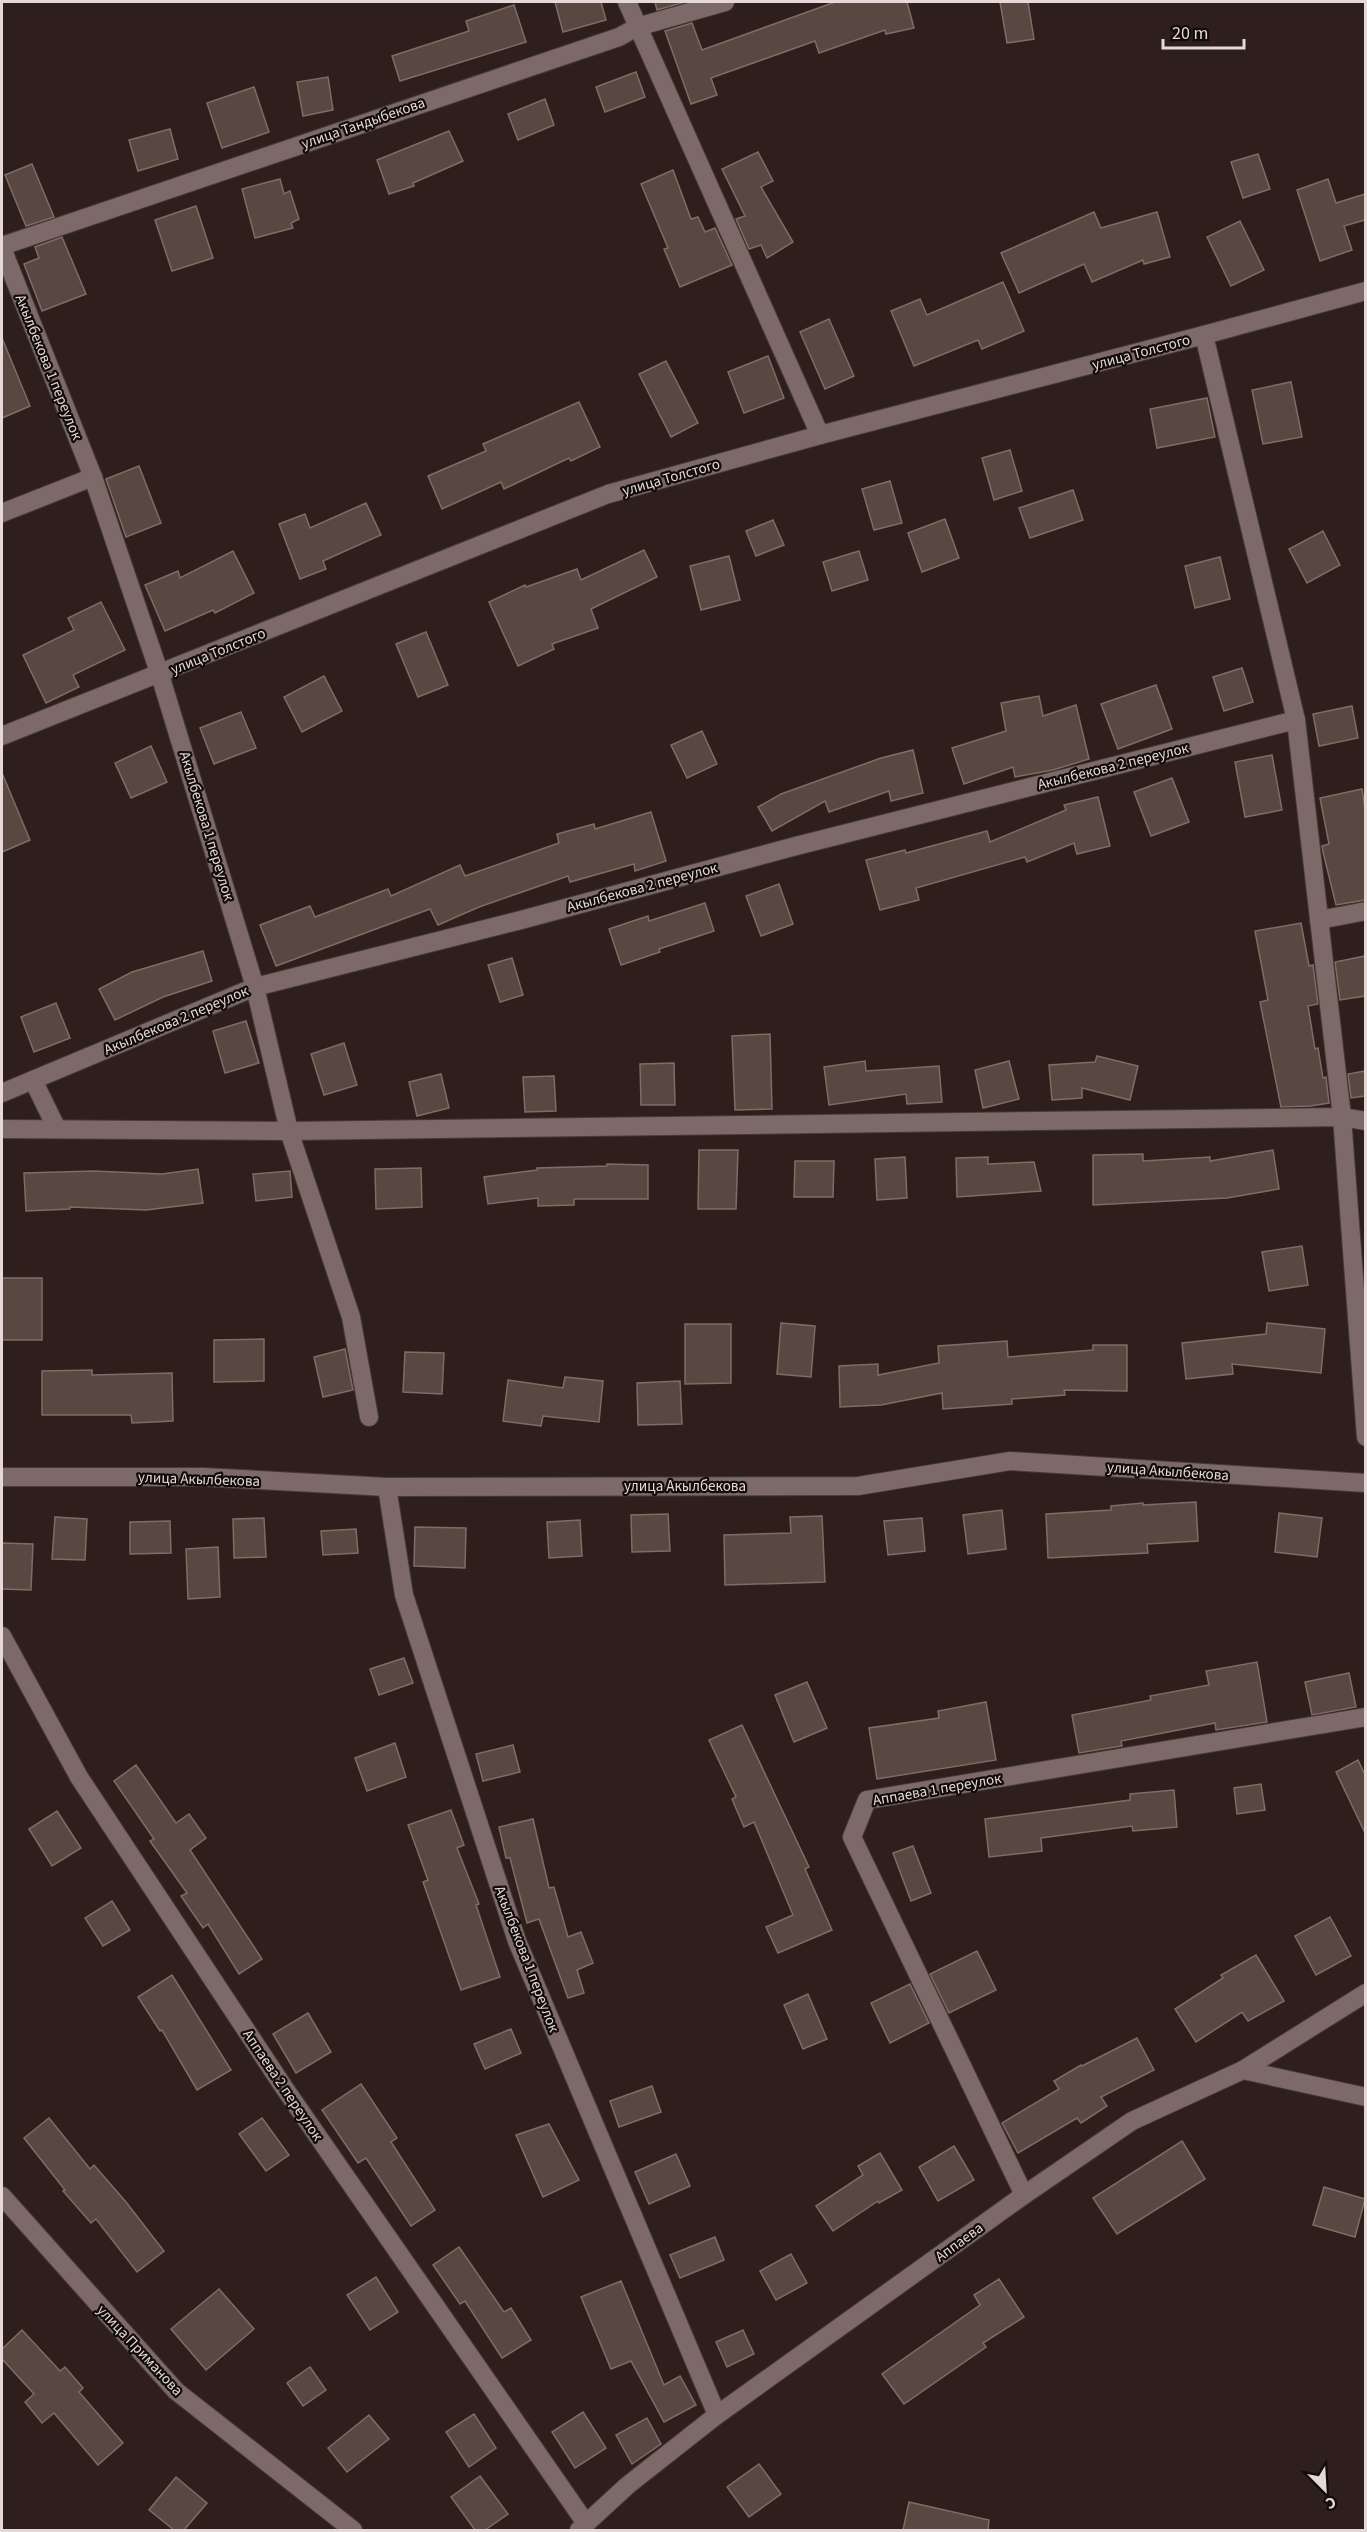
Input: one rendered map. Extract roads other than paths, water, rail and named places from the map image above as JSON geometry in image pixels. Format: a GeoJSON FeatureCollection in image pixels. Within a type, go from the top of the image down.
{"type":"FeatureCollection","features":[{"type":"Feature","properties":{"kind":"street"},"geometry":{"type":"LineString","coordinates":[[627,2],[820,435]]}},
{"type":"Feature","properties":{"kind":"street","name":"улица Тандыбекова"},"geometry":{"type":"LineString","coordinates":[[2,247],[619,37],[637,27],[724,2]]}},
{"type":"Feature","properties":{"kind":"street","name":"Акылбекова 1 переулок"},"geometry":{"type":"LineString","coordinates":[[2,247],[93,477],[160,675],[255,987],[289,1131],[351,1317],[369,1417]]}},
{"type":"Feature","properties":{"kind":"street","name":"улица Толстого"},"geometry":{"type":"LineString","coordinates":[[2,736],[160,675],[608,494],[820,435],[1365,291]]}},
{"type":"Feature","properties":{"kind":"street"},"geometry":{"type":"LineString","coordinates":[[1204,335],[1296,720],[1342,1117],[1365,1437]]}},
{"type":"Feature","properties":{"kind":"street"},"geometry":{"type":"LineString","coordinates":[[2,513],[93,477]]}},
{"type":"Feature","properties":{"kind":"street","name":"Акылбекова 2 переулок"},"geometry":{"type":"LineString","coordinates":[[2,1093],[255,987],[510,923],[796,846],[1296,720]]}},
{"type":"Feature","properties":{"kind":"street"},"geometry":{"type":"LineString","coordinates":[[1319,920],[1365,911]]}},
{"type":"Feature","properties":{"kind":"street"},"geometry":{"type":"LineString","coordinates":[[33,1080],[57,1129]]}},
{"type":"Feature","properties":{"kind":"street"},"geometry":{"type":"LineString","coordinates":[[2,1129],[289,1131],[1342,1117],[1365,1121]]}},
{"type":"Feature","properties":{"kind":"street","name":"улица Акылбекова"},"geometry":{"type":"LineString","coordinates":[[2,1477],[203,1477],[387,1487],[858,1486],[1010,1461],[1365,1483]]}},
{"type":"Feature","properties":{"kind":"street","name":"Акылбекова 1 переулок"},"geometry":{"type":"LineString","coordinates":[[387,1487],[404,1595],[517,1941],[717,2415]]}},
{"type":"Feature","properties":{"kind":"street","name":"Аппаева 2 переулок"},"geometry":{"type":"LineString","coordinates":[[2,1636],[86,1787],[283,2086],[582,2526]]}},
{"type":"Feature","properties":{"kind":"street","name":"Аппаева 1 переулок"},"geometry":{"type":"LineString","coordinates":[[1024,2195],[852,1838],[867,1800],[1365,1717]]}},
{"type":"Feature","properties":{"kind":"street","name":"Аппаева"},"geometry":{"type":"LineString","coordinates":[[582,2526],[717,2415],[1024,2195],[1132,2121],[1243,2070],[1365,1992]]}},
{"type":"Feature","properties":{"kind":"street"},"geometry":{"type":"LineString","coordinates":[[1243,2070],[1365,2097]]}},
{"type":"Feature","properties":{"kind":"street","name":"улица Приманова"},"geometry":{"type":"LineString","coordinates":[[2,2196],[176,2391],[353,2530]]}}]}
